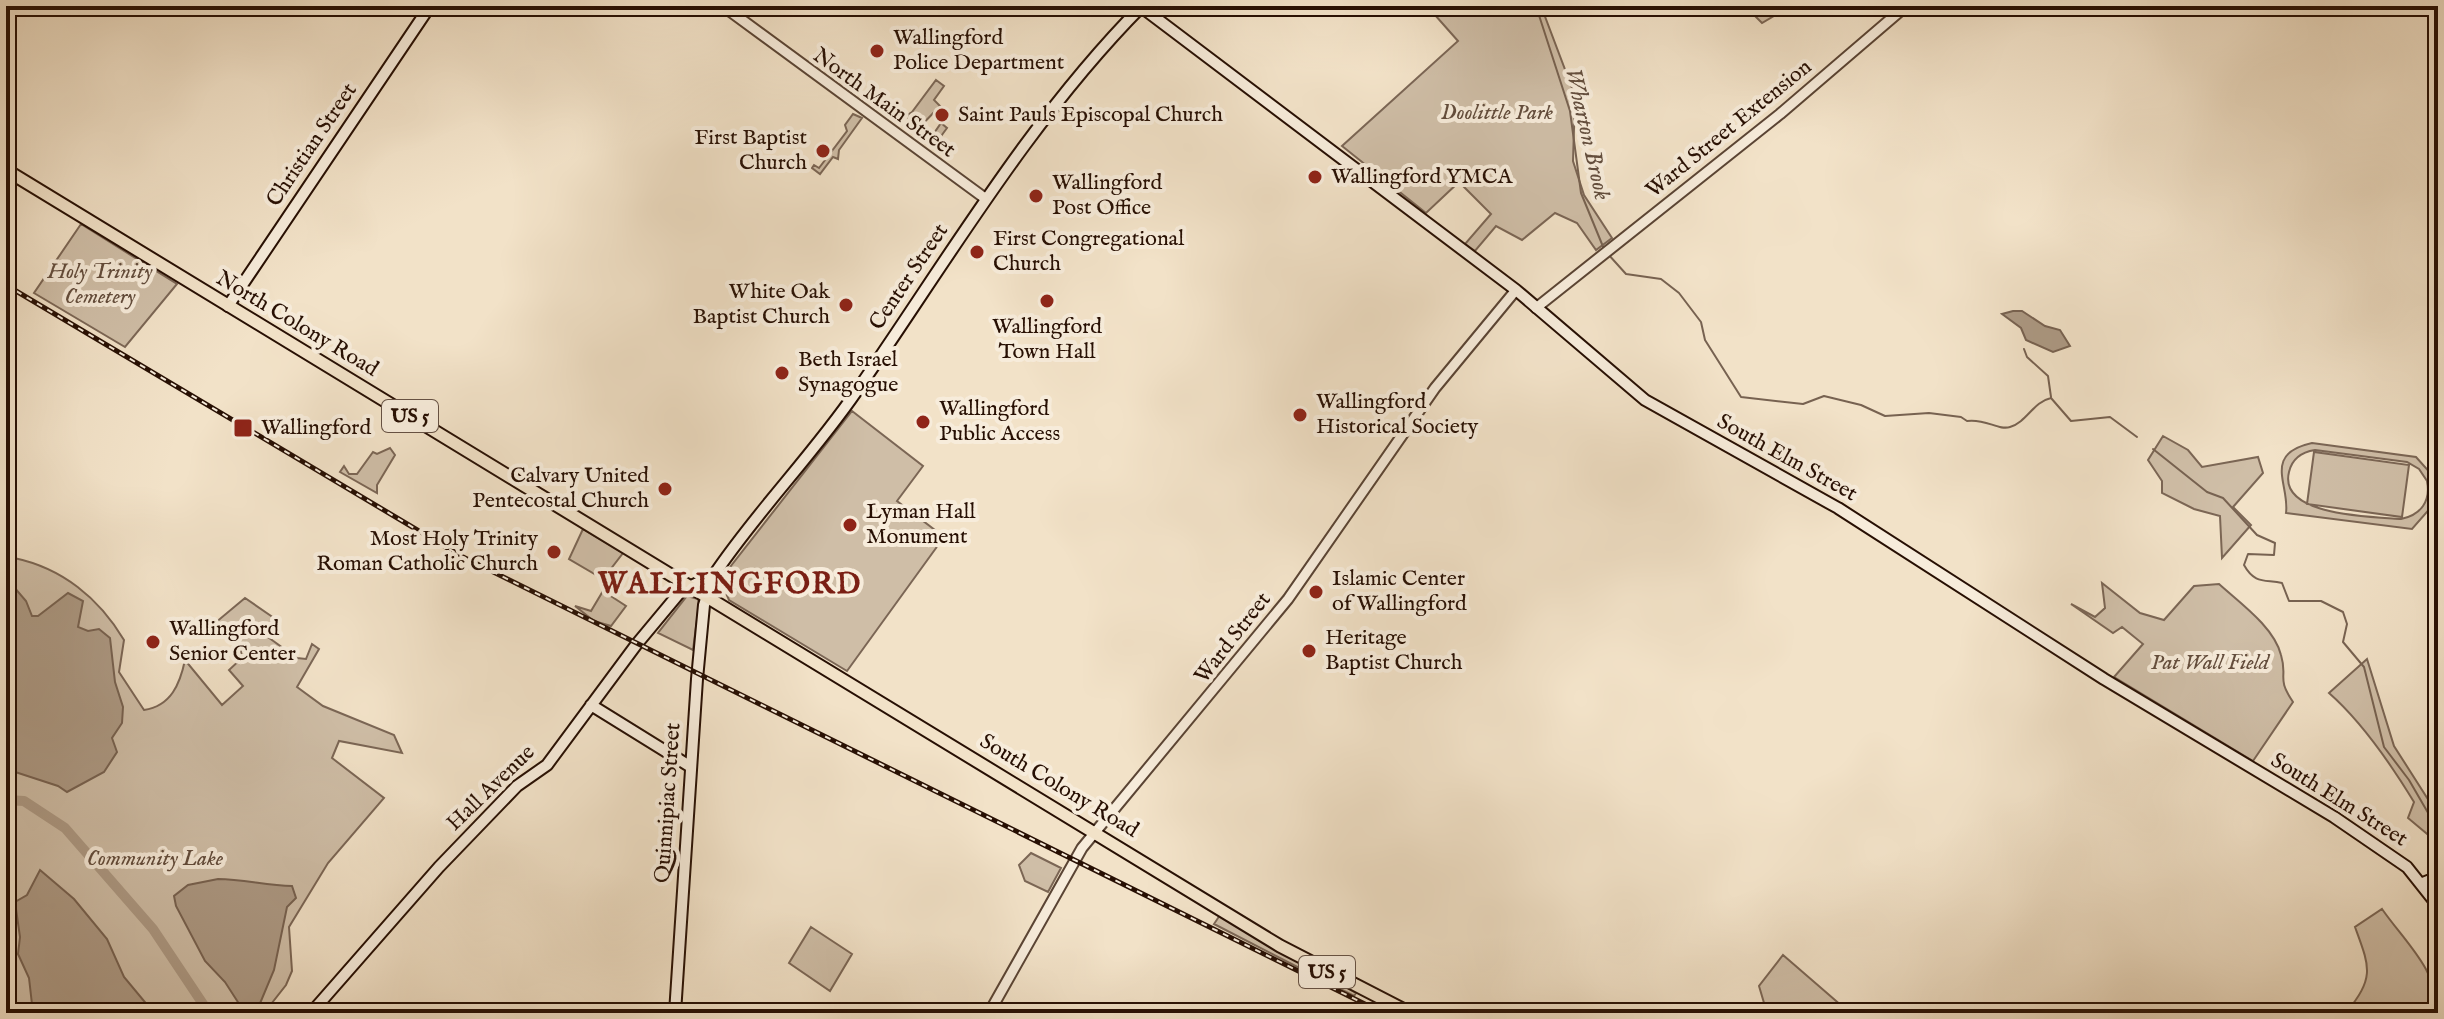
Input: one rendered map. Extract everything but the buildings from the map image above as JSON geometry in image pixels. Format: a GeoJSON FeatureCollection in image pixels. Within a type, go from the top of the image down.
{"type":"FeatureCollection","features":[{"type":"Feature","properties":{"kind":"main road","name":"Christian Street"},"geometry":{"type":"LineString","coordinates":[[228,306],[430,6]]}},
{"type":"Feature","properties":{"kind":"main road","name":"Center Street"},"geometry":{"type":"LineString","coordinates":[[706,597],[714,575],[851,400],[986,199],[1083,71],[1141,6]]}},
{"type":"Feature","properties":{"kind":"main road","name":"South Elm Street"},"geometry":{"type":"LineString","coordinates":[[1141,6],[1516,290],[1659,409],[1838,508],[2115,686],[2334,817],[2395,858],[2423,883],[2438,905]]}},
{"type":"Feature","properties":{"kind":"main road","name":"North Colony Road"},"geometry":{"type":"LineString","coordinates":[[6,170],[690,587]]}},
{"type":"Feature","properties":{"kind":"main road","name":"Center Street"},"geometry":{"type":"LineString","coordinates":[[690,587],[714,575]]}},
{"type":"Feature","properties":{"kind":"main road","name":"South Colony Road"},"geometry":{"type":"LineString","coordinates":[[690,587],[1280,946],[1410,1013]]}},
{"type":"Feature","properties":{"kind":"main road","name":"Hall Avenue"},"geometry":{"type":"LineString","coordinates":[[311,1013],[439,867],[517,786],[547,765],[681,591],[690,587]]}},
{"type":"Feature","properties":{"kind":"main road","name":"Quinnipiac Street"},"geometry":{"type":"LineString","coordinates":[[675,1013],[706,597]]}},
{"type":"Feature","properties":{"kind":"main road"},"geometry":{"type":"LineString","coordinates":[[591,705],[691,767]]}},
{"type":"Feature","properties":{"kind":"main road"},"geometry":{"type":"LineString","coordinates":[[2423,883],[2438,877]]}},
{"type":"Feature","properties":{"kind":"street","name":"North Main Street"},"geometry":{"type":"LineString","coordinates":[[723,6],[986,199]]}},
{"type":"Feature","properties":{"kind":"street","name":"Ward Street Extension"},"geometry":{"type":"LineString","coordinates":[[1536,308],[1780,114],[1906,6]]}},
{"type":"Feature","properties":{"kind":"street","name":"Ward Street"},"geometry":{"type":"LineString","coordinates":[[989,1013],[1074,861],[1095,832],[1288,599],[1435,388],[1516,290]]}},
{"type":"Feature","properties":{"kind":"green space","name":"Doolittle Park"},"geometry":{"type":"Polygon","coordinates":[[[1427,6],[1541,6],[1575,96],[1573,161],[1584,195],[1612,238],[1596,250],[1577,223],[1555,213],[1522,240],[1496,226],[1475,251],[1465,244],[1491,214],[1459,182],[1426,213],[1342,146],[1458,41],[1427,6]]]}},
{"type":"Feature","properties":{"kind":"green space"},"geometry":{"type":"Polygon","coordinates":[[[1745,6],[1791,6],[1762,23],[1745,6]]]}},
{"type":"Feature","properties":{"kind":"green space"},"geometry":{"type":"Polygon","coordinates":[[[936,80],[944,86],[934,100],[940,106],[915,132],[930,139],[941,123],[947,128],[933,147],[898,121],[912,112],[936,80]]]}},
{"type":"Feature","properties":{"kind":"green space"},"geometry":{"type":"Polygon","coordinates":[[[853,114],[862,118],[839,150],[838,159],[833,157],[820,174],[812,168],[814,165],[819,168],[847,131],[845,125],[853,114]]]}},
{"type":"Feature","properties":{"kind":"green space","name":"Holy Trinity Cemetery"},"geometry":{"type":"Polygon","coordinates":[[[81,224],[177,284],[125,347],[34,293],[81,224]]]}},
{"type":"Feature","properties":{"kind":"green space"},"geometry":{"type":"Polygon","coordinates":[[[852,411],[923,466],[897,501],[944,537],[847,671],[729,600],[722,584],[727,571],[852,411]]]}},
{"type":"Feature","properties":{"kind":"green space"},"geometry":{"type":"Polygon","coordinates":[[[2163,436],[2188,450],[2202,467],[2258,457],[2263,473],[2233,507],[2251,525],[2222,558],[2220,516],[2194,509],[2162,493],[2162,481],[2148,460],[2163,436]]]}},
{"type":"Feature","properties":{"kind":"green space"},"geometry":{"type":"Polygon","coordinates":[[[2312,443],[2416,457],[2434,477],[2433,505],[2412,529],[2286,513],[2283,463],[2287,455],[2312,443]],[[2310,451],[2292,463],[2289,487],[2298,498],[2312,506],[2350,515],[2401,519],[2423,506],[2428,488],[2419,469],[2407,462],[2310,451]]]}},
{"type":"Feature","properties":{"kind":"green space"},"geometry":{"type":"Polygon","coordinates":[[[390,448],[395,455],[377,485],[377,493],[340,472],[344,466],[349,474],[357,474],[373,452],[377,454],[390,448]]]}},
{"type":"Feature","properties":{"kind":"green space"},"geometry":{"type":"Polygon","coordinates":[[[2314,452],[2409,465],[2402,517],[2307,504],[2314,452]]]}},
{"type":"Feature","properties":{"kind":"green space"},"geometry":{"type":"Polygon","coordinates":[[[583,529],[623,553],[603,579],[569,559],[583,529]]]}},
{"type":"Feature","properties":{"kind":"green space","name":"Community Lake"},"geometry":{"type":"Polygon","coordinates":[[[14,558],[63,577],[103,611],[124,640],[119,672],[144,710],[168,699],[185,660],[222,705],[243,686],[229,670],[242,658],[238,636],[215,623],[245,598],[274,618],[265,635],[297,658],[306,659],[312,644],[319,649],[297,687],[323,706],[394,735],[402,753],[339,741],[332,758],[384,798],[328,863],[289,927],[292,971],[286,985],[264,1013],[6,1013],[6,561],[14,558]]]}},
{"type":"Feature","properties":{"kind":"green space","name":"Pat Wall Field"},"geometry":{"type":"Polygon","coordinates":[[[2102,583],[2140,613],[2164,620],[2194,586],[2219,584],[2264,625],[2277,645],[2283,663],[2285,687],[2293,702],[2253,761],[2114,677],[2143,644],[2122,627],[2113,633],[2071,604],[2095,617],[2105,608],[2102,583]]]}},
{"type":"Feature","properties":{"kind":"green space"},"geometry":{"type":"Polygon","coordinates":[[[603,591],[626,606],[611,626],[594,621],[575,606],[591,611],[603,591]]]}},
{"type":"Feature","properties":{"kind":"green space"},"geometry":{"type":"Polygon","coordinates":[[[687,596],[698,599],[699,604],[693,650],[658,633],[687,596]]]}},
{"type":"Feature","properties":{"kind":"green space"},"geometry":{"type":"Polygon","coordinates":[[[2367,659],[2394,746],[2438,815],[2438,843],[2408,818],[2414,802],[2364,730],[2329,693],[2367,659]]]}},
{"type":"Feature","properties":{"kind":"green space"},"geometry":{"type":"Polygon","coordinates":[[[1031,853],[1061,868],[1048,892],[1025,881],[1019,865],[1031,853]]]}},
{"type":"Feature","properties":{"kind":"green space"},"geometry":{"type":"Polygon","coordinates":[[[2382,909],[2426,970],[2437,998],[2438,1013],[2346,1013],[2362,990],[2367,972],[2355,927],[2382,909]]]}},
{"type":"Feature","properties":{"kind":"green space"},"geometry":{"type":"Polygon","coordinates":[[[1220,915],[1356,993],[1354,996],[1214,924],[1220,915]]]}},
{"type":"Feature","properties":{"kind":"green space"},"geometry":{"type":"Polygon","coordinates":[[[811,927],[852,954],[830,991],[789,963],[811,927]]]}},
{"type":"Feature","properties":{"kind":"green space"},"geometry":{"type":"Polygon","coordinates":[[[1783,955],[1850,1013],[1767,1013],[1759,986],[1783,955]]]}},
{"type":"Feature","properties":{"kind":"shaded area"},"geometry":{"type":"Polygon","coordinates":[[[2022,311],[2045,326],[2060,330],[2070,346],[2053,352],[2026,340],[2021,328],[2002,314],[2022,311]]]}},
{"type":"Feature","properties":{"kind":"shaded area","name":"Community Lake"},"geometry":{"type":"Polygon","coordinates":[[[6,587],[14,587],[26,601],[32,616],[38,616],[68,593],[83,601],[78,627],[88,631],[99,629],[110,638],[115,682],[123,707],[122,723],[112,738],[117,752],[104,772],[67,792],[58,786],[6,769],[6,587]]]}},
{"type":"Feature","properties":{"kind":"shaded area"},"geometry":{"type":"Polygon","coordinates":[[[40,870],[74,899],[107,939],[124,977],[154,1013],[33,1013],[29,978],[18,954],[20,937],[15,902],[27,895],[40,870]]]}},
{"type":"Feature","properties":{"kind":"shaded area"},"geometry":{"type":"Polygon","coordinates":[[[218,879],[292,886],[296,898],[287,907],[274,970],[256,1013],[245,1013],[225,982],[205,961],[176,906],[174,896],[188,885],[218,879]]]}},
{"type":"Feature","properties":{"kind":"waterway","name":"Wharton Brook"},"geometry":{"type":"LineString","coordinates":[[1536,6],[1570,111],[1581,193],[1604,249]]}},
{"type":"Feature","properties":{"kind":"waterway","name":"Wharton Brook"},"geometry":{"type":"LineString","coordinates":[[1608,254],[1626,274],[1661,279],[1679,293],[1701,322],[1705,340],[1741,397],[1803,404],[1824,396],[1861,405],[1885,416],[1929,413],[2006,428],[2021,421],[2039,404],[2051,398],[2071,421],[2110,417],[2137,437]]}},
{"type":"Feature","properties":{"kind":"waterway"},"geometry":{"type":"LineString","coordinates":[[2024,349],[2027,357],[2048,376],[2051,397]]}},
{"type":"Feature","properties":{"kind":"waterway","name":"Wharton Brook"},"geometry":{"type":"LineString","coordinates":[[2153,449],[2207,492],[2223,498],[2257,535],[2275,543],[2274,555],[2248,554],[2244,565],[2252,576],[2282,583],[2289,601],[2321,601],[2343,612],[2347,624],[2343,642],[2364,667],[2384,747],[2409,780],[2438,830]]}},
{"type":"Feature","properties":{"kind":"waterway"},"geometry":{"type":"LineString","coordinates":[[6,800],[24,801],[65,828],[153,929],[209,1013]]}},
{"type":"Feature","properties":{"kind":"railway"},"geometry":{"type":"LineString","coordinates":[[6,285],[461,556],[1383,1013]]}},
{"type":"Feature","properties":{"kind":"place","name":"Wallingford Police Department"},"geometry":{"type":"Point","coordinates":[877,51]}},
{"type":"Feature","properties":{"kind":"place","name":"Saint Pauls Episcopal Church"},"geometry":{"type":"Point","coordinates":[942,115]}},
{"type":"Feature","properties":{"kind":"place","name":"First Baptist Church"},"geometry":{"type":"Point","coordinates":[823,151]}},
{"type":"Feature","properties":{"kind":"place","name":"Wallingford YMCA"},"geometry":{"type":"Point","coordinates":[1315,177]}},
{"type":"Feature","properties":{"kind":"place","name":"Wallingford Post Office"},"geometry":{"type":"Point","coordinates":[1036,196]}},
{"type":"Feature","properties":{"kind":"place","name":"First Congregational Church"},"geometry":{"type":"Point","coordinates":[977,252]}},
{"type":"Feature","properties":{"kind":"place","name":"Wallingford Town Hall"},"geometry":{"type":"Point","coordinates":[1047,301]}},
{"type":"Feature","properties":{"kind":"place","name":"White Oak Baptist Church"},"geometry":{"type":"Point","coordinates":[846,305]}},
{"type":"Feature","properties":{"kind":"place","name":"Beth Israel Synagogue"},"geometry":{"type":"Point","coordinates":[782,373]}},
{"type":"Feature","properties":{"kind":"place","name":"Wallingford Historical Society"},"geometry":{"type":"Point","coordinates":[1300,415]}},
{"type":"Feature","properties":{"kind":"place","name":"Wallingford Public Access"},"geometry":{"type":"Point","coordinates":[923,422]}},
{"type":"Feature","properties":{"kind":"place","name":"Wallingford"},"geometry":{"type":"Point","coordinates":[243,428]}},
{"type":"Feature","properties":{"kind":"place","name":"Calvary United Pentecostal Church"},"geometry":{"type":"Point","coordinates":[665,489]}},
{"type":"Feature","properties":{"kind":"place","name":"Lyman Hall Monument"},"geometry":{"type":"Point","coordinates":[850,525]}},
{"type":"Feature","properties":{"kind":"place","name":"Most Holy Trinity Roman Catholic Church"},"geometry":{"type":"Point","coordinates":[554,552]}},
{"type":"Feature","properties":{"kind":"place","name":"Islamic Center of Wallingford"},"geometry":{"type":"Point","coordinates":[1316,592]}},
{"type":"Feature","properties":{"kind":"place","name":"Wallingford Senior Center"},"geometry":{"type":"Point","coordinates":[153,642]}},
{"type":"Feature","properties":{"kind":"place","name":"Heritage Baptist Church"},"geometry":{"type":"Point","coordinates":[1309,651]}},
{"type":"Feature","properties":{"kind":"district","name":"WALLINGFORD"},"geometry":{"type":"Point","coordinates":[730,585]}}]}
